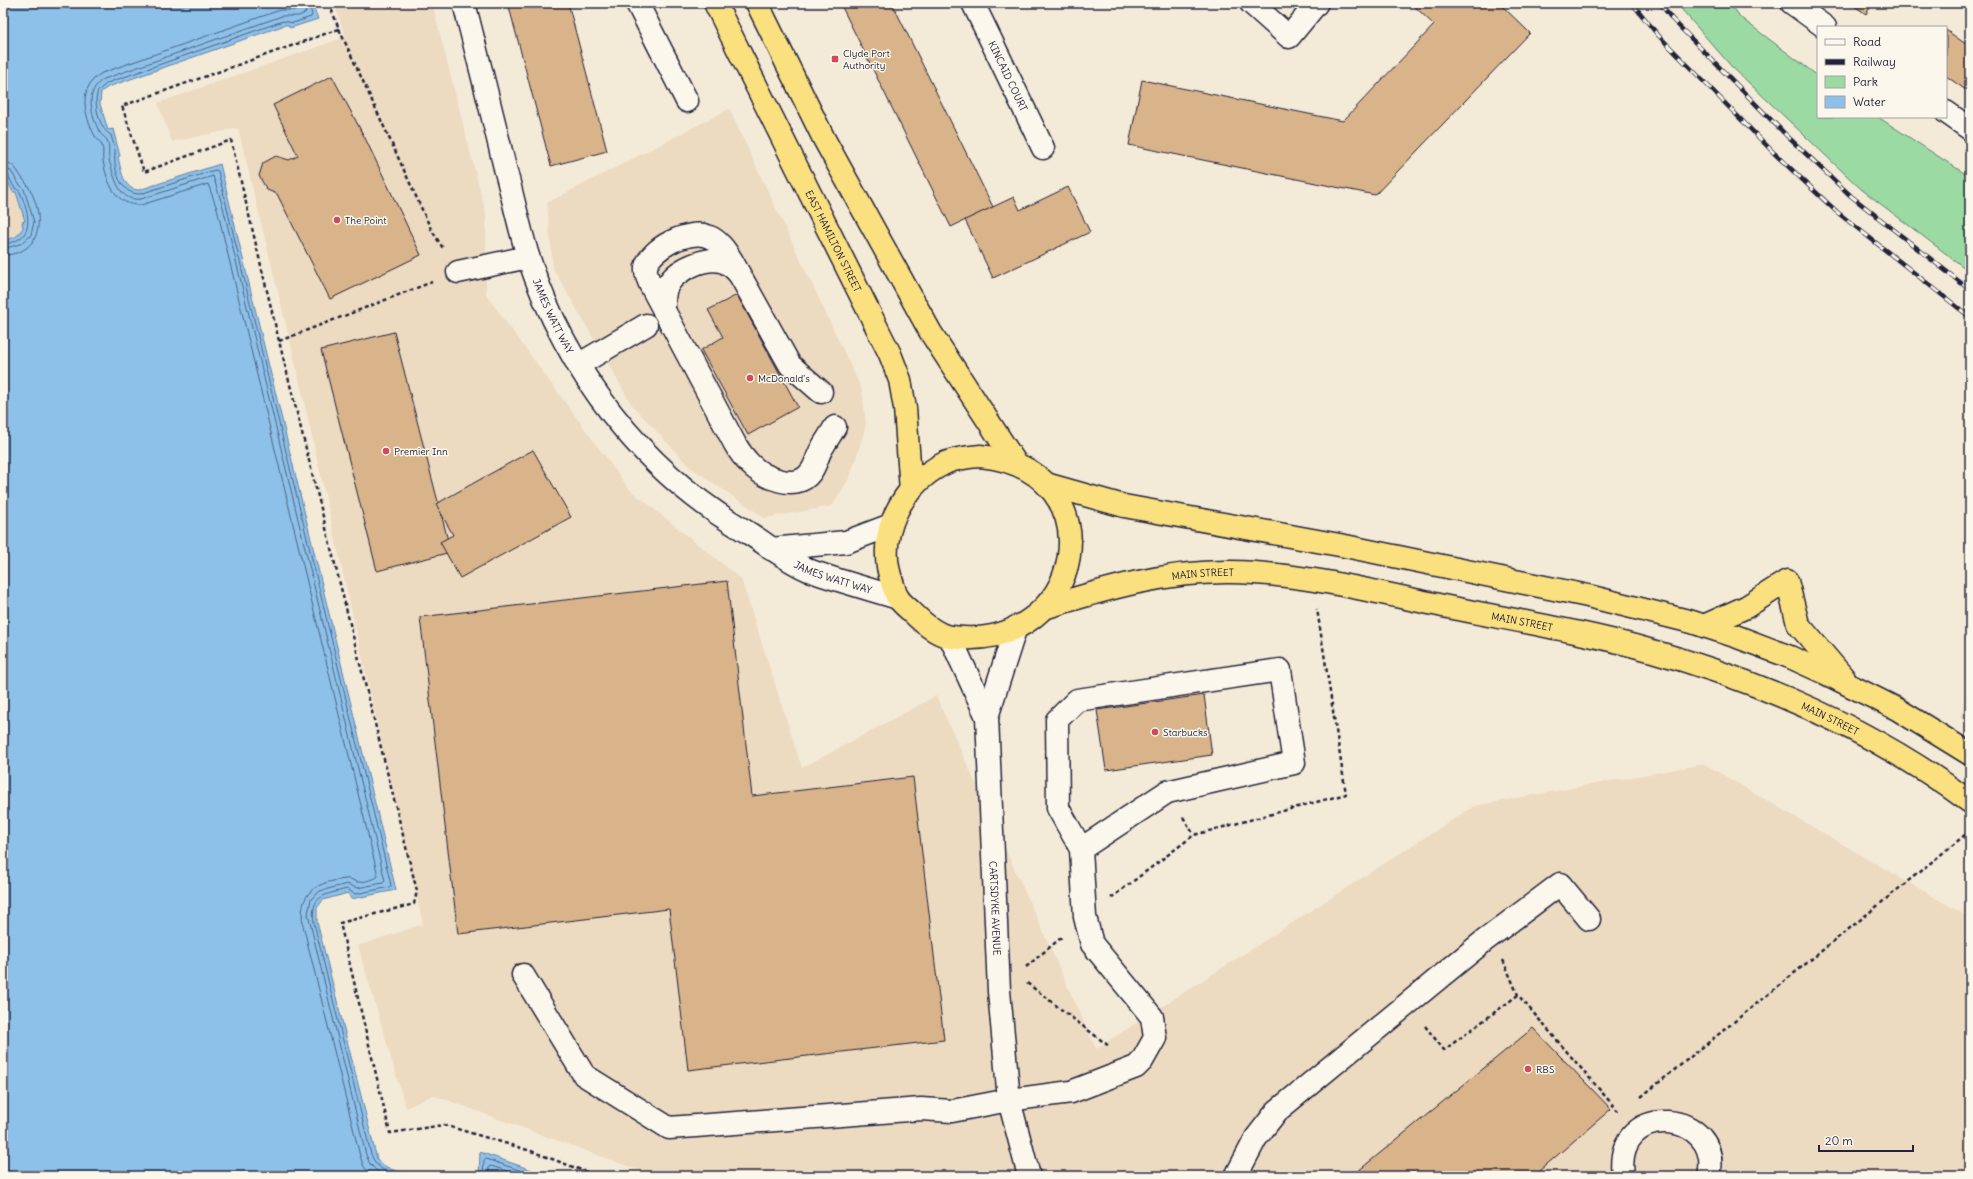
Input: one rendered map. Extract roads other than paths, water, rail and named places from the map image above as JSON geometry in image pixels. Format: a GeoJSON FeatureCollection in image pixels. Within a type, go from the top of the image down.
{"type":"FeatureCollection","features":[{"type":"Feature","properties":{"kind":"highway","name":"EAST HAMILTON STREET"},"geometry":{"type":"LineString","coordinates":[[715,3],[890,354],[900,380],[905,408],[910,491]]}},
{"type":"Feature","properties":{"kind":"highway"},"geometry":{"type":"LineString","coordinates":[[757,3],[828,146],[930,334],[1015,462]]}},
{"type":"Feature","properties":{"kind":"highway"},"geometry":{"type":"LineString","coordinates":[[980,456],[998,457],[1015,462],[1031,471],[1046,484],[1056,496],[1064,512],[1069,528],[1069,564],[1064,580],[1055,595],[1044,608],[1031,619],[1016,627],[987,637],[950,637],[925,626],[898,598],[887,568],[887,546],[891,525],[898,506],[910,491],[930,472],[946,463],[963,458],[980,456]]}},
{"type":"Feature","properties":{"kind":"highway"},"geometry":{"type":"LineString","coordinates":[[1046,484],[1124,506],[1345,546],[1588,596],[1644,609],[1704,626],[1790,657],[1849,684],[1908,716],[1970,754]]}},
{"type":"Feature","properties":{"kind":"highway","name":"MAIN STREET"},"geometry":{"type":"LineString","coordinates":[[1044,608],[1113,586],[1193,574],[1231,572],[1319,582],[1548,627],[1650,650],[1756,686],[1808,708],[1856,731],[1914,765],[1970,802]]}},
{"type":"Feature","properties":{"kind":"highway"},"geometry":{"type":"LineString","coordinates":[[1704,626],[1746,607],[1787,581],[1798,624],[1849,684]]}},
{"type":"Feature","properties":{"kind":"street","name":"JAMES WATT WAY"},"geometry":{"type":"LineString","coordinates":[[464,3],[528,257],[548,306],[578,365],[600,399],[625,431],[650,459],[686,491],[724,519],[771,549],[810,570],[898,598]]}},
{"type":"Feature","properties":{"kind":"street"},"geometry":{"type":"LineString","coordinates":[[637,3],[687,101]]}},
{"type":"Feature","properties":{"kind":"street","name":"KINCAID COURT"},"geometry":{"type":"LineString","coordinates":[[974,3],[1044,148]]}},
{"type":"Feature","properties":{"kind":"street"},"geometry":{"type":"LineString","coordinates":[[1251,3],[1289,37],[1317,3]]}},
{"type":"Feature","properties":{"kind":"street"},"geometry":{"type":"LineString","coordinates":[[1792,3],[1824,26]]}},
{"type":"Feature","properties":{"kind":"street"},"geometry":{"type":"LineString","coordinates":[[1947,113],[1970,129]]}},
{"type":"Feature","properties":{"kind":"street"},"geometry":{"type":"LineString","coordinates":[[821,392],[790,365],[725,249],[706,235],[697,234],[678,239],[655,251],[646,266],[646,274],[664,311],[735,444],[750,464],[760,473],[785,482],[796,482],[804,479],[810,473],[821,448],[836,427]]}},
{"type":"Feature","properties":{"kind":"street"},"geometry":{"type":"LineString","coordinates":[[458,272],[528,257]]}},
{"type":"Feature","properties":{"kind":"street"},"geometry":{"type":"LineString","coordinates":[[664,311],[663,297],[667,286],[681,273],[701,262],[724,262],[739,274]]}},
{"type":"Feature","properties":{"kind":"street"},"geometry":{"type":"LineString","coordinates":[[578,365],[646,325]]}},
{"type":"Feature","properties":{"kind":"street","name":"JAMES WATT WAY"},"geometry":{"type":"LineString","coordinates":[[771,549],[846,542],[891,525]]}},
{"type":"Feature","properties":{"kind":"street","name":"CARTSDYKE AVENUE"},"geometry":{"type":"LineString","coordinates":[[1016,627],[987,717],[999,991],[1009,1100],[1029,1176]]}},
{"type":"Feature","properties":{"kind":"street","name":"CARTSDYKE AVENUE"},"geometry":{"type":"LineString","coordinates":[[950,637],[987,717]]}},
{"type":"Feature","properties":{"kind":"street"},"geometry":{"type":"LineString","coordinates":[[524,975],[584,1075],[669,1128],[921,1109],[952,1111],[1009,1100],[1071,1092],[1136,1067],[1142,1061],[1155,1038],[1152,1017],[1092,944],[1085,917],[1081,849],[1058,808],[1057,720],[1077,700],[1280,670],[1294,763],[1167,792],[1081,849]]}},
{"type":"Feature","properties":{"kind":"street"},"geometry":{"type":"LineString","coordinates":[[1236,1176],[1256,1138],[1277,1111],[1492,934],[1560,884],[1589,919]]}},
{"type":"Feature","properties":{"kind":"street"},"geometry":{"type":"LineString","coordinates":[[1622,1176],[1621,1162],[1624,1147],[1630,1137],[1642,1127],[1659,1121],[1679,1123],[1693,1130],[1703,1141],[1710,1159],[1709,1176]]}},
{"type":"Feature","properties":{"kind":"water"},"geometry":{"type":"Polygon","coordinates":[[[3,3],[312,3],[318,19],[290,28],[288,25],[285,25],[108,87],[101,92],[100,104],[108,130],[113,129],[120,156],[118,157],[122,173],[129,187],[139,190],[220,164],[396,890],[351,899],[348,893],[323,900],[317,908],[317,922],[377,1159],[389,1168],[404,1173],[437,1176],[3,1176],[3,241],[17,236],[23,228],[22,222],[25,221],[16,192],[13,192],[3,173],[3,3]]]}},
{"type":"Feature","properties":{"kind":"water"},"geometry":{"type":"Polygon","coordinates":[[[480,1152],[549,1176],[479,1176],[480,1152]]]}},
{"type":"Feature","properties":{"kind":"railway"},"geometry":{"type":"LineString","coordinates":[[1632,3],[1658,35],[1774,153],[1837,212],[1970,317]]}},
{"type":"Feature","properties":{"kind":"railway"},"geometry":{"type":"LineString","coordinates":[[1660,3],[1672,19],[1788,137],[1851,196],[1970,290]]}},
{"type":"Feature","properties":{"kind":"place","name":"Clyde Port Authority"},"geometry":{"type":"Point","coordinates":[835,59]}},
{"type":"Feature","properties":{"kind":"place","name":"The Point"},"geometry":{"type":"Point","coordinates":[337,220]}},
{"type":"Feature","properties":{"kind":"place","name":"McDonald's"},"geometry":{"type":"Point","coordinates":[750,378]}},
{"type":"Feature","properties":{"kind":"place","name":"Premier Inn"},"geometry":{"type":"Point","coordinates":[386,451]}},
{"type":"Feature","properties":{"kind":"place","name":"Starbucks"},"geometry":{"type":"Point","coordinates":[1155,732]}},
{"type":"Feature","properties":{"kind":"place","name":"RBS"},"geometry":{"type":"Point","coordinates":[1528,1069]}}]}
